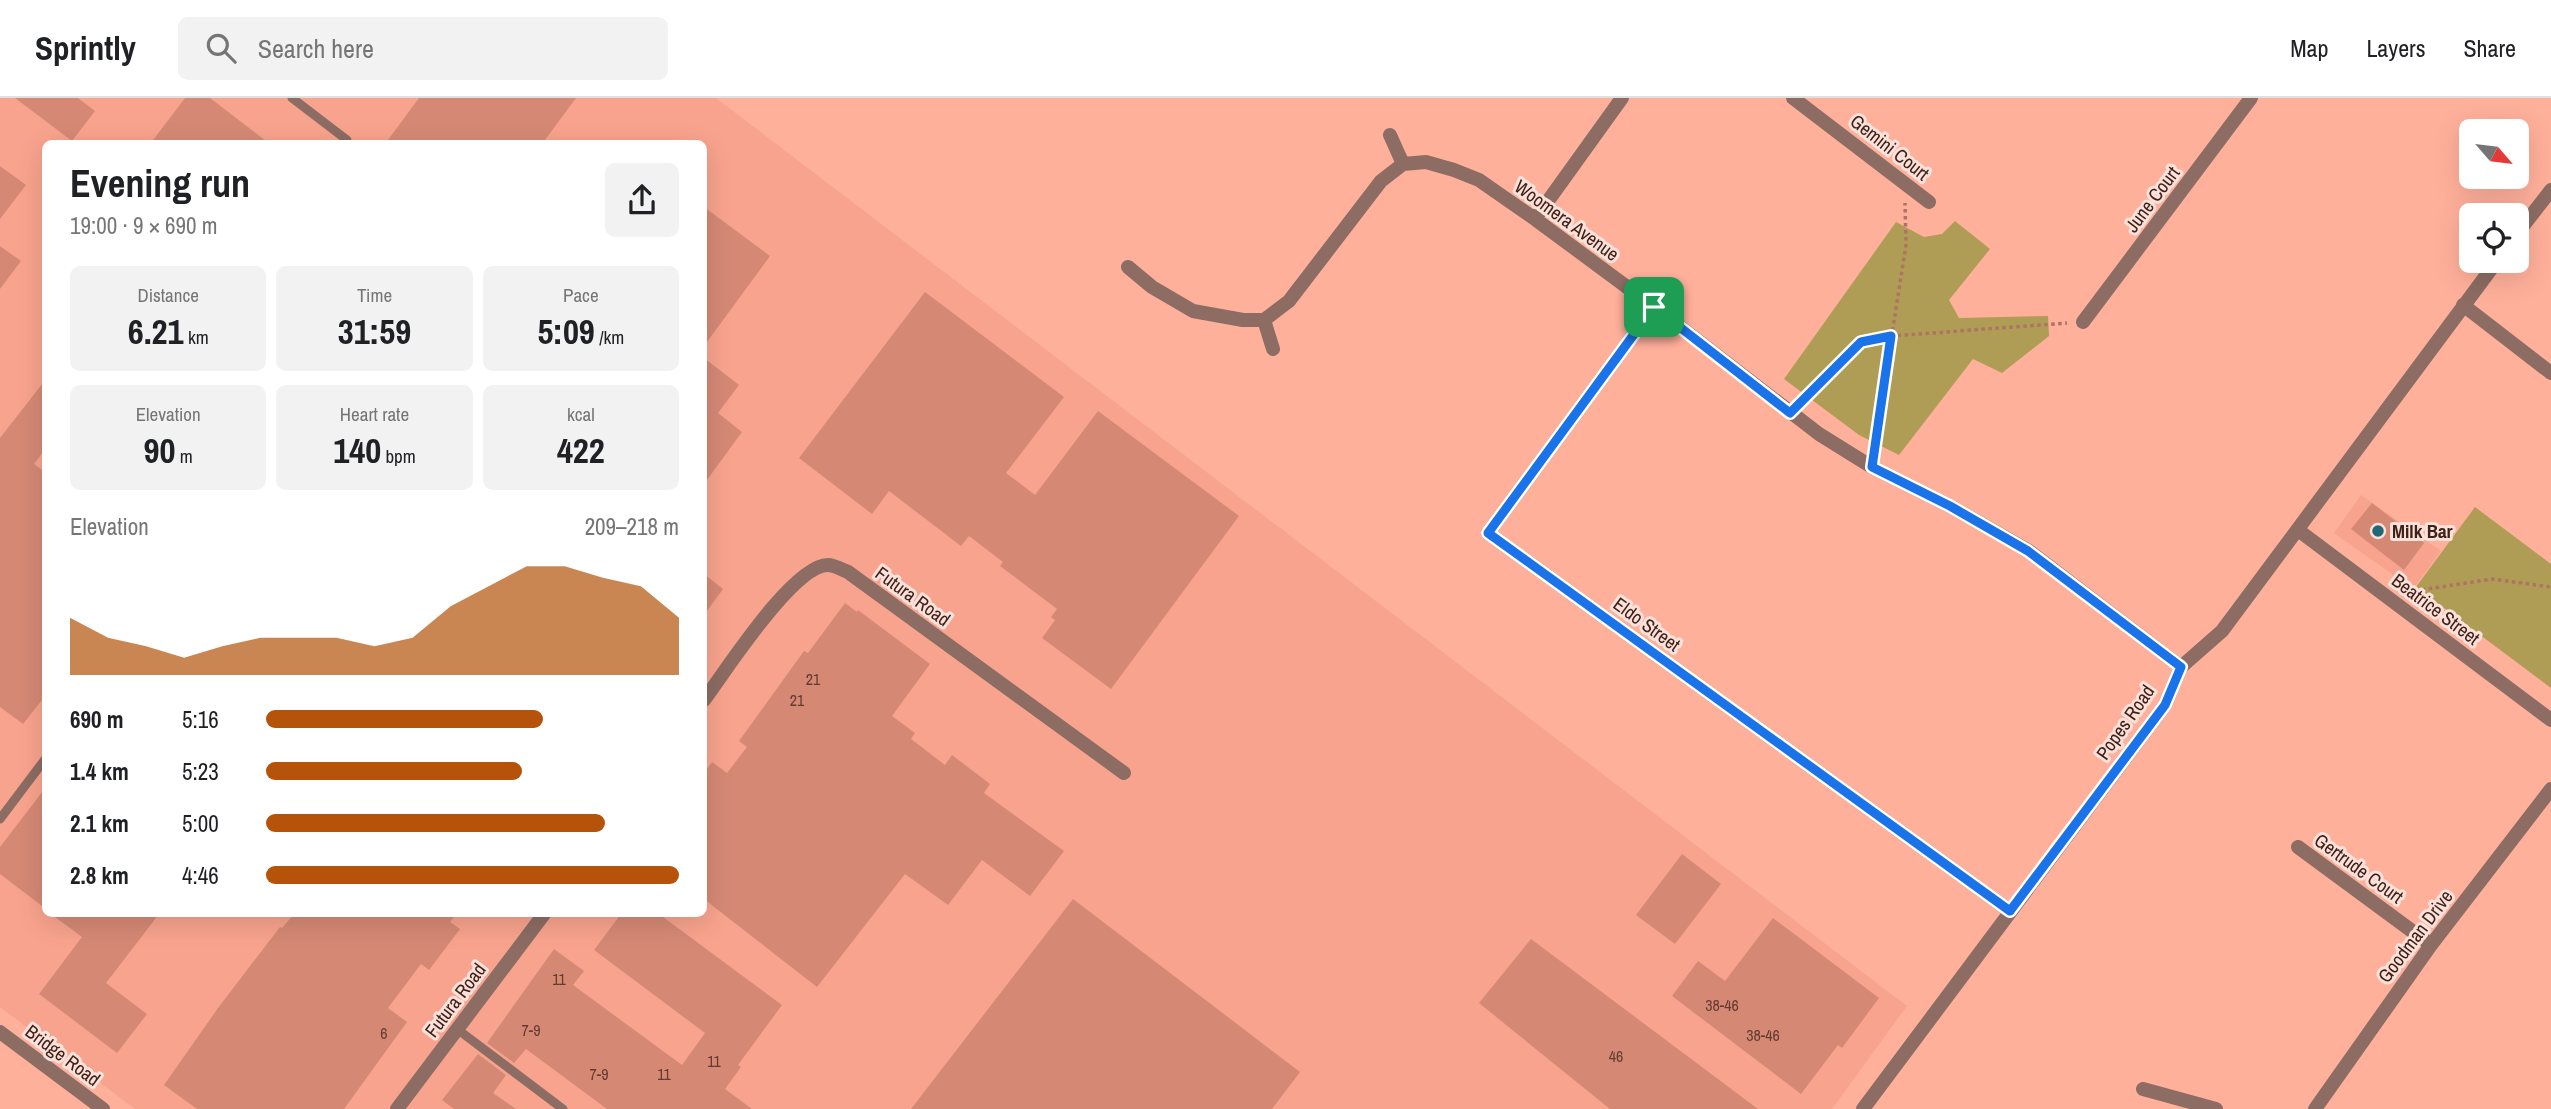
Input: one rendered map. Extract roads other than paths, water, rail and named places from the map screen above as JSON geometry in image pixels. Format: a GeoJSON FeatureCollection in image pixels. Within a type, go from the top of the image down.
{"type":"FeatureCollection","features":[{"type":"Feature","properties":{"kind":"street"},"geometry":{"type":"LineString","coordinates":[[1535,219],[1622,98]]}},
{"type":"Feature","properties":{"kind":"street","name":"Gemini Court"},"geometry":{"type":"LineString","coordinates":[[1793,98],[1928,202]]}},
{"type":"Feature","properties":{"kind":"street","name":"June Court"},"geometry":{"type":"LineString","coordinates":[[2084,322],[2251,98]]}},
{"type":"Feature","properties":{"kind":"street"},"geometry":{"type":"LineString","coordinates":[[1128,267],[1152,287],[1193,311],[1243,320],[1264,320],[1289,301],[1381,181],[1403,164],[1390,135]]}},
{"type":"Feature","properties":{"kind":"street","name":"Woomera Avenue"},"geometry":{"type":"LineString","coordinates":[[1403,164],[1426,162],[1479,180],[1654,307],[1790,413],[1872,467],[1950,506],[2028,551],[2181,667]]}},
{"type":"Feature","properties":{"kind":"street"},"geometry":{"type":"LineString","coordinates":[[2529,218],[2551,190]]}},
{"type":"Feature","properties":{"kind":"street","name":"Popes Road"},"geometry":{"type":"LineString","coordinates":[[1863,1109],[2165,705],[2181,667],[2222,631],[2488,273]]}},
{"type":"Feature","properties":{"kind":"street"},"geometry":{"type":"LineString","coordinates":[[2463,306],[2551,373]]}},
{"type":"Feature","properties":{"kind":"street","name":"Eldo Street"},"geometry":{"type":"LineString","coordinates":[[1654,307],[1488,533],[2010,911]]}},
{"type":"Feature","properties":{"kind":"street"},"geometry":{"type":"LineString","coordinates":[[1264,320],[1273,349]]}},
{"type":"Feature","properties":{"kind":"street","name":"Beatrice Street"},"geometry":{"type":"LineString","coordinates":[[2298,530],[2551,720]]}},
{"type":"Feature","properties":{"kind":"street","name":"Futura Road"},"geometry":{"type":"LineString","coordinates":[[707,696],[780,597],[806,573],[827,565],[848,572],[1124,773]]}},
{"type":"Feature","properties":{"kind":"street","name":"Goodman Drive"},"geometry":{"type":"LineString","coordinates":[[2315,1109],[2431,945],[2551,789]]}},
{"type":"Feature","properties":{"kind":"street","name":"Gertrude Court"},"geometry":{"type":"LineString","coordinates":[[2298,847],[2431,945]]}},
{"type":"Feature","properties":{"kind":"street","name":"Futura Road"},"geometry":{"type":"LineString","coordinates":[[397,1109],[542,917]]}},
{"type":"Feature","properties":{"kind":"street","name":"Bridge Road"},"geometry":{"type":"LineString","coordinates":[[0,1032],[103,1109]]}},
{"type":"Feature","properties":{"kind":"street"},"geometry":{"type":"LineString","coordinates":[[2144,1089],[2216,1109]]}},
{"type":"Feature","properties":{"kind":"lane"},"geometry":{"type":"LineString","coordinates":[[292,98],[347,140]]}},
{"type":"Feature","properties":{"kind":"lane"},"geometry":{"type":"LineString","coordinates":[[0,819],[42,763]]}},
{"type":"Feature","properties":{"kind":"lane"},"geometry":{"type":"LineString","coordinates":[[457,1029],[562,1109]]}},
{"type":"Feature","properties":{"kind":"place","name":"Milk Bar"},"geometry":{"type":"Point","coordinates":[2378,531]}}]}
